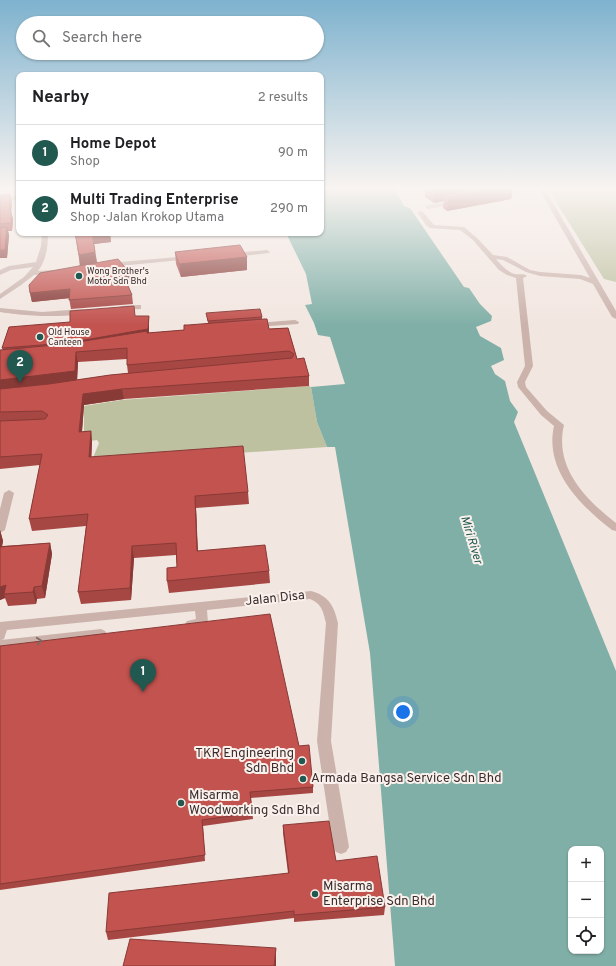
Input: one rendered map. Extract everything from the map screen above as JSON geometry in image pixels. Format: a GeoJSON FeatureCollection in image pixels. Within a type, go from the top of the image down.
{"type":"FeatureCollection","features":[{"type":"Feature","properties":{"kind":"street"},"geometry":{"type":"LineString","coordinates":[[469,234],[502,270],[511,275],[519,276],[540,274],[581,277],[594,282]]}},
{"type":"Feature","properties":{"kind":"street"},"geometry":{"type":"LineString","coordinates":[[567,234],[594,282],[616,317]]}},
{"type":"Feature","properties":{"kind":"street"},"geometry":{"type":"LineString","coordinates":[[0,296],[34,273],[40,264],[46,246],[45,236]]}},
{"type":"Feature","properties":{"kind":"street"},"geometry":{"type":"LineString","coordinates":[[229,255],[267,252]]}},
{"type":"Feature","properties":{"kind":"street"},"geometry":{"type":"LineString","coordinates":[[101,267],[122,263],[198,257]]}},
{"type":"Feature","properties":{"kind":"street"},"geometry":{"type":"LineString","coordinates":[[491,257],[505,258],[528,271],[540,274]]}},
{"type":"Feature","properties":{"kind":"street"},"geometry":{"type":"LineString","coordinates":[[0,273],[9,268],[40,264]]}},
{"type":"Feature","properties":{"kind":"street"},"geometry":{"type":"LineString","coordinates":[[34,273],[63,272]]}},
{"type":"Feature","properties":{"kind":"street"},"geometry":{"type":"LineString","coordinates":[[519,276],[529,366],[521,382],[522,387],[544,413],[559,425],[556,440],[558,454],[569,480],[599,515],[616,528]]}},
{"type":"Feature","properties":{"kind":"street"},"geometry":{"type":"LineString","coordinates":[[115,308],[138,306]]}},
{"type":"Feature","properties":{"kind":"street"},"geometry":{"type":"LineString","coordinates":[[0,310],[39,315],[92,310]]}},
{"type":"Feature","properties":{"kind":"street"},"geometry":{"type":"LineString","coordinates":[[249,326],[295,322]]}},
{"type":"Feature","properties":{"kind":"street"},"geometry":{"type":"LineString","coordinates":[[0,530],[3,510],[10,493]]}},
{"type":"Feature","properties":{"kind":"street","name":"Jalan Disa"},"geometry":{"type":"LineString","coordinates":[[1,629],[311,595],[322,599],[328,606],[332,622],[324,741],[341,847]]}},
{"type":"Feature","properties":{"kind":"street"},"geometry":{"type":"LineString","coordinates":[[179,625],[202,623],[201,607]]}},
{"type":"Feature","properties":{"kind":"street"},"geometry":{"type":"LineString","coordinates":[[0,645],[109,633]]}},
{"type":"Feature","properties":{"kind":"green space"},"geometry":{"type":"Polygon","coordinates":[[[576,234],[616,234],[616,282],[604,279],[576,234]]]}},
{"type":"Feature","properties":{"kind":"green space"},"geometry":{"type":"Polygon","coordinates":[[[311,387],[317,422],[327,447],[91,463],[99,443],[97,440],[84,442],[84,406],[121,400],[311,387]]]}},
{"type":"Feature","properties":{"kind":"water","name":"Miri River"},"geometry":{"type":"Polygon","coordinates":[[[324,234],[428,234],[464,287],[469,288],[480,304],[492,316],[491,321],[476,327],[480,336],[501,348],[504,360],[491,366],[495,374],[505,381],[510,401],[518,412],[514,422],[616,671],[616,966],[395,966],[370,653],[335,447],[327,447],[317,422],[311,387],[345,384],[330,337],[318,335],[305,305],[312,304],[306,274],[287,236],[324,236],[324,234]]]}},
{"type":"Feature","properties":{"kind":"building"},"geometry":{"type":"Polygon","coordinates":[[[0,234],[6,234],[5,250],[0,250],[0,234]]]}},
{"type":"Feature","properties":{"kind":"building"},"geometry":{"type":"Polygon","coordinates":[[[76,236],[92,236],[95,252],[79,255],[76,236]]]}},
{"type":"Feature","properties":{"kind":"building"},"geometry":{"type":"Polygon","coordinates":[[[240,245],[247,257],[179,264],[175,252],[240,245]]]}},
{"type":"Feature","properties":{"kind":"building"},"geometry":{"type":"Polygon","coordinates":[[[118,259],[129,272],[122,272],[132,295],[69,300],[70,289],[30,293],[29,285],[40,273],[118,259]]]}},
{"type":"Feature","properties":{"kind":"building"},"geometry":{"type":"Polygon","coordinates":[[[134,306],[135,316],[149,316],[148,329],[67,343],[2,348],[9,327],[70,322],[70,311],[134,306]]]}},
{"type":"Feature","properties":{"kind":"building"},"geometry":{"type":"Polygon","coordinates":[[[260,309],[262,317],[208,321],[206,313],[260,309]]]}},
{"type":"Feature","properties":{"kind":"building"},"geometry":{"type":"Polygon","coordinates":[[[267,319],[269,329],[288,328],[297,359],[304,358],[309,376],[122,389],[83,394],[79,432],[91,431],[89,457],[243,446],[248,492],[195,496],[197,551],[265,545],[269,571],[167,581],[167,568],[177,567],[176,543],[132,546],[130,588],[78,592],[88,514],[29,519],[42,454],[0,457],[0,421],[45,419],[48,415],[42,411],[0,412],[0,389],[49,384],[110,375],[292,358],[294,354],[289,351],[127,365],[127,348],[76,352],[75,371],[0,380],[0,350],[66,344],[147,331],[147,333],[184,330],[184,325],[267,319]]]}},
{"type":"Feature","properties":{"kind":"building"},"geometry":{"type":"Polygon","coordinates":[[[50,543],[42,586],[34,587],[33,592],[4,594],[6,585],[0,587],[0,547],[50,543]]]}},
{"type":"Feature","properties":{"kind":"building"},"geometry":{"type":"Polygon","coordinates":[[[270,614],[299,746],[309,745],[313,787],[250,792],[252,813],[202,820],[205,855],[0,884],[0,646],[270,614]]]}},
{"type":"Feature","properties":{"kind":"building"},"geometry":{"type":"Polygon","coordinates":[[[329,821],[336,861],[377,856],[385,907],[294,915],[294,911],[106,932],[109,893],[289,873],[283,825],[329,821]]]}},
{"type":"Feature","properties":{"kind":"building"},"geometry":{"type":"Polygon","coordinates":[[[130,939],[276,948],[274,966],[123,966],[130,939]]]}},
{"type":"Feature","properties":{"kind":"place","name":"Wong Brother's Motor Sdn Bhd"},"geometry":{"type":"Point","coordinates":[79,276]}},
{"type":"Feature","properties":{"kind":"place","name":"Old House Canteen"},"geometry":{"type":"Point","coordinates":[40,337]}},
{"type":"Feature","properties":{"kind":"place","name":"Multi Trading Enterprise"},"geometry":{"type":"Point","coordinates":[20,383]}},
{"type":"Feature","properties":{"kind":"place","name":"Home Depot"},"geometry":{"type":"Point","coordinates":[143,692]}},
{"type":"Feature","properties":{"kind":"place","name":"TKR Engineering Sdn Bhd"},"geometry":{"type":"Point","coordinates":[302,761]}},
{"type":"Feature","properties":{"kind":"place","name":"Armada Bangsa Service Sdn Bhd"},"geometry":{"type":"Point","coordinates":[303,779]}},
{"type":"Feature","properties":{"kind":"place","name":"Misarma Woodworking Sdn Bhd"},"geometry":{"type":"Point","coordinates":[181,803]}},
{"type":"Feature","properties":{"kind":"place","name":"Misarma Enterprise Sdn Bhd"},"geometry":{"type":"Point","coordinates":[315,894]}}]}
